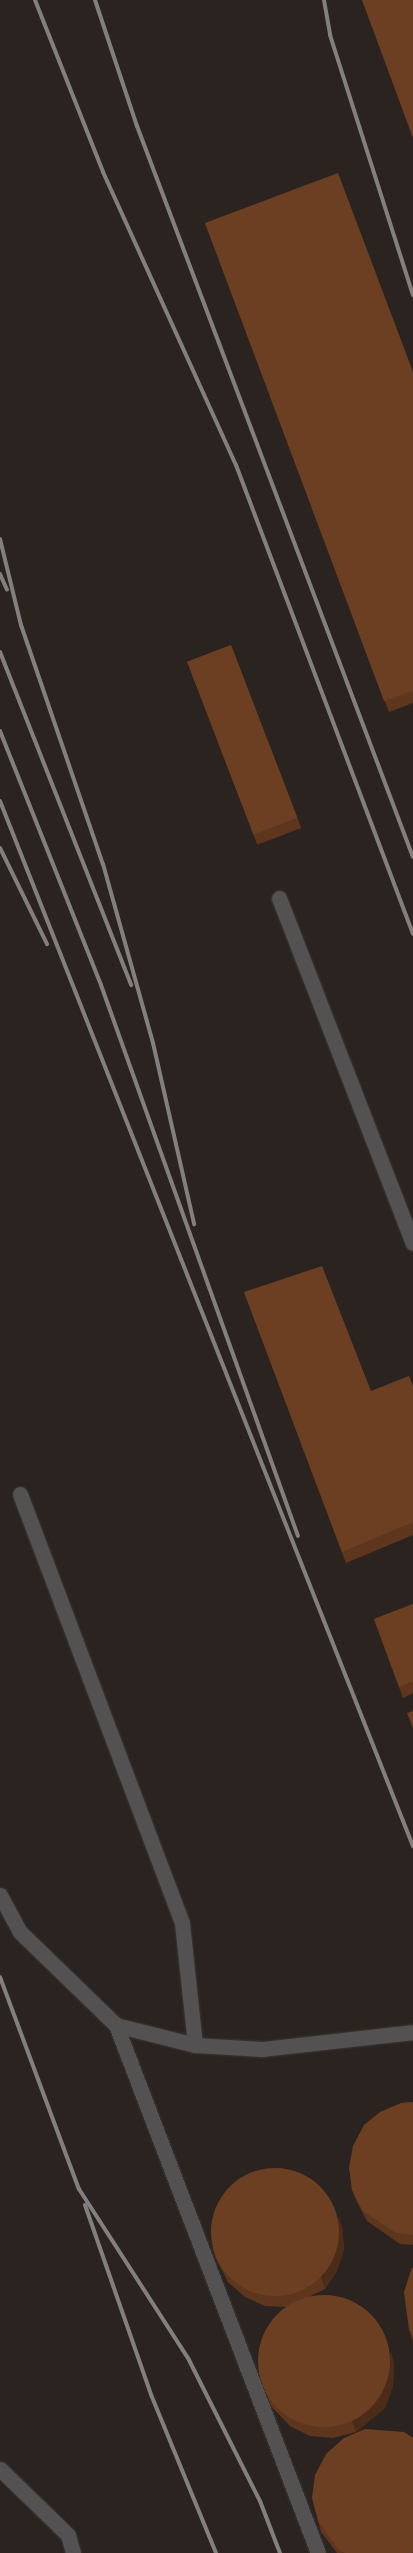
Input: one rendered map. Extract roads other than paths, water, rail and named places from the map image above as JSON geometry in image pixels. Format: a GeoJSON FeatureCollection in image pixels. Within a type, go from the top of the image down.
{"type":"FeatureCollection","features":[{"type":"Feature","properties":{"kind":"lane"},"geometry":{"type":"LineString","coordinates":[[279,898],[413,1243]]}},
{"type":"Feature","properties":{"kind":"lane"},"geometry":{"type":"LineString","coordinates":[[20,1494],[182,1923],[194,2045]]}},
{"type":"Feature","properties":{"kind":"lane"},"geometry":{"type":"LineString","coordinates":[[0,1895],[20,1932],[116,2024],[318,2553]]}},
{"type":"Feature","properties":{"kind":"lane"},"geometry":{"type":"LineString","coordinates":[[116,2024],[194,2045],[262,2048],[413,2032]]}},
{"type":"Feature","properties":{"kind":"lane"},"geometry":{"type":"LineString","coordinates":[[0,2469],[68,2535],[74,2553]]}},
{"type":"Feature","properties":{"kind":"railway"},"geometry":{"type":"LineString","coordinates":[[35,0],[103,172],[236,465],[413,934]]}},
{"type":"Feature","properties":{"kind":"railway"},"geometry":{"type":"LineString","coordinates":[[95,0],[137,126],[413,857]]}},
{"type":"Feature","properties":{"kind":"railway"},"geometry":{"type":"LineString","coordinates":[[324,0],[330,35],[413,295]]}},
{"type":"Feature","properties":{"kind":"railway"},"geometry":{"type":"LineString","coordinates":[[0,539],[21,625],[103,864],[153,1043],[194,1224]]}},
{"type":"Feature","properties":{"kind":"railway"},"geometry":{"type":"LineString","coordinates":[[0,574],[7,590]]}},
{"type":"Feature","properties":{"kind":"railway"},"geometry":{"type":"LineString","coordinates":[[0,652],[131,985]]}},
{"type":"Feature","properties":{"kind":"railway"},"geometry":{"type":"LineString","coordinates":[[0,731],[101,985],[298,1536]]}},
{"type":"Feature","properties":{"kind":"railway"},"geometry":{"type":"LineString","coordinates":[[0,801],[413,1846]]}},
{"type":"Feature","properties":{"kind":"railway"},"geometry":{"type":"LineString","coordinates":[[0,848],[47,944]]}},
{"type":"Feature","properties":{"kind":"railway"},"geometry":{"type":"LineString","coordinates":[[0,1977],[79,2189],[189,2360],[260,2501],[280,2553]]}},
{"type":"Feature","properties":{"kind":"railway"},"geometry":{"type":"LineString","coordinates":[[85,2205],[152,2397],[216,2553]]}}]}
